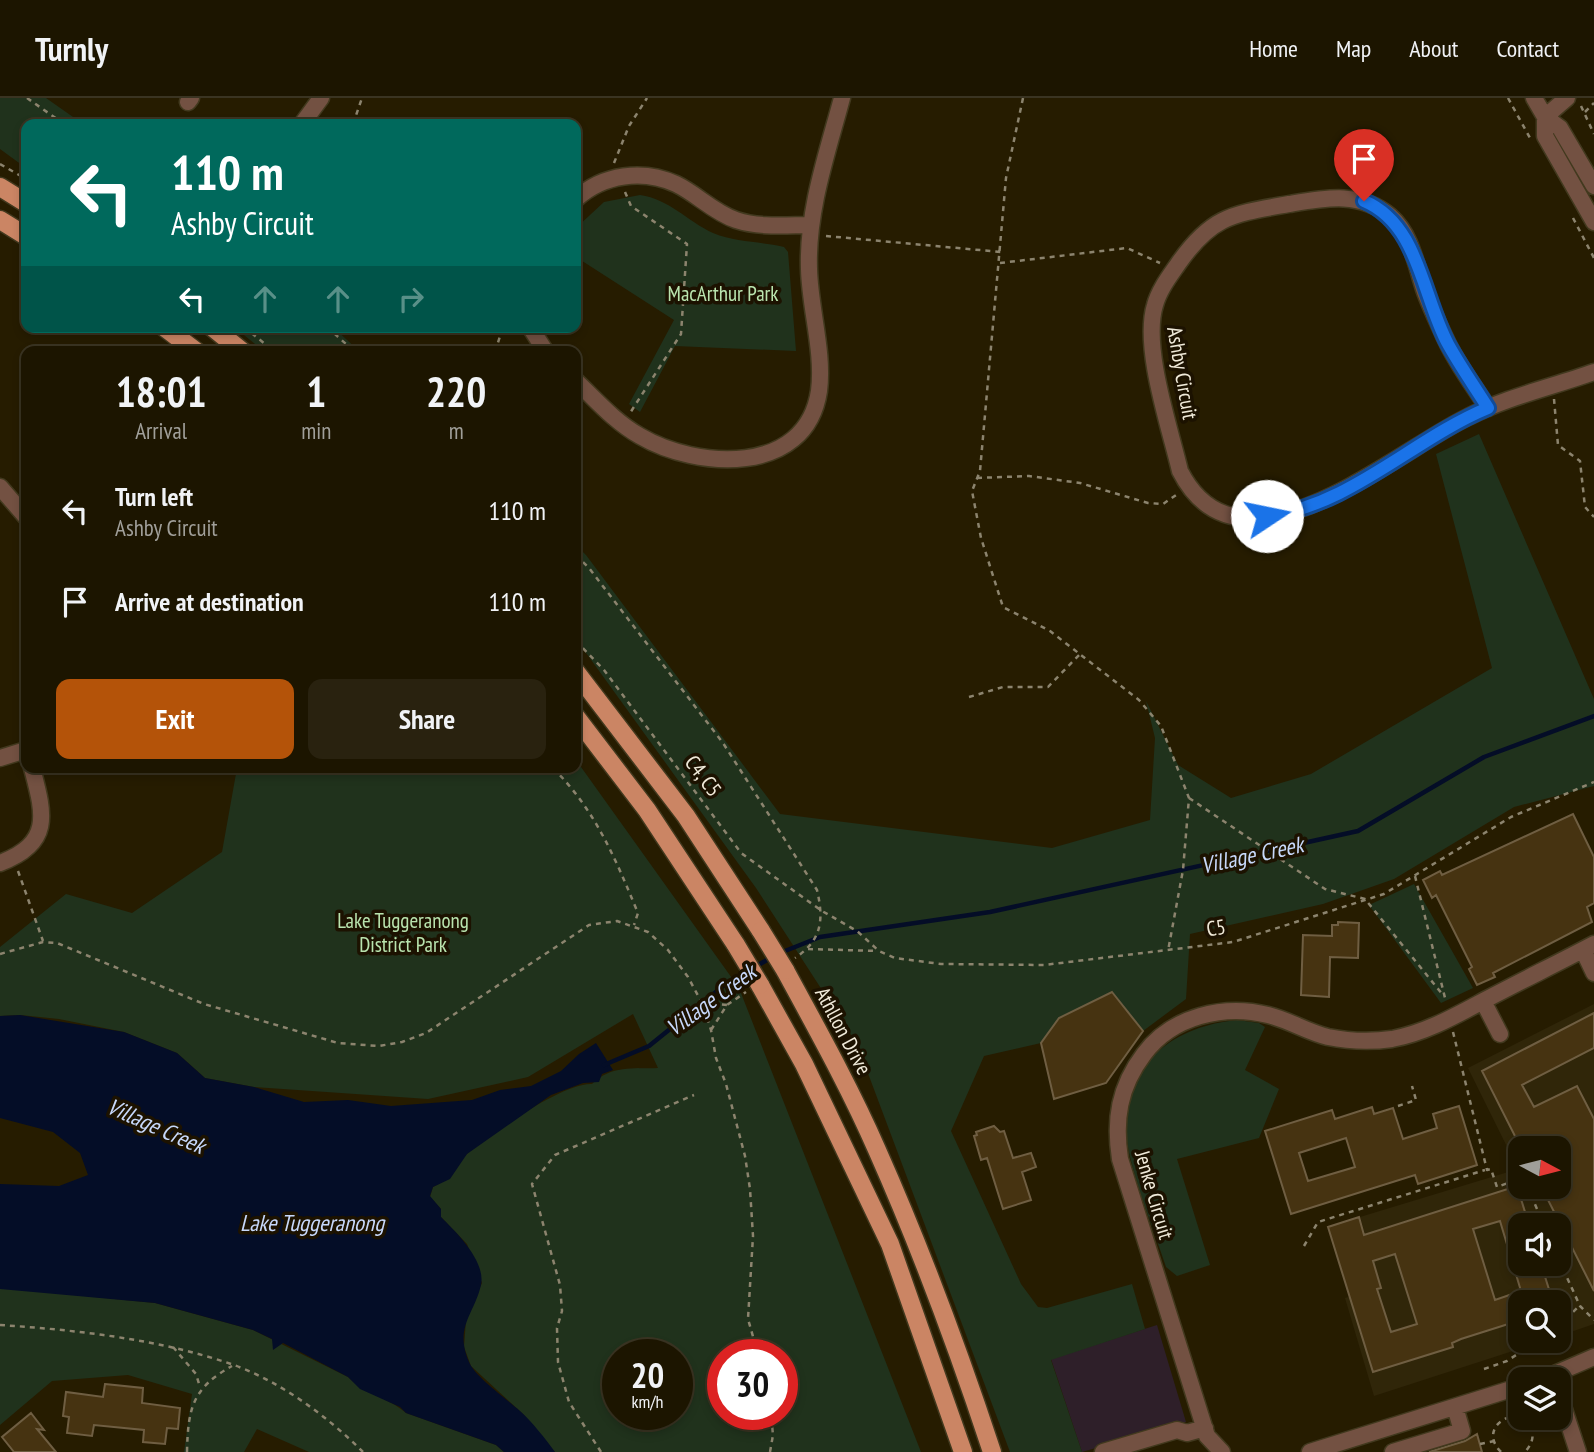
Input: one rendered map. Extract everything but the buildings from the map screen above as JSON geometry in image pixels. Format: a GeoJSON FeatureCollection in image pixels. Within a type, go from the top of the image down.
{"type":"FeatureCollection","features":[{"type":"Feature","properties":{"kind":"main road"},"geometry":{"type":"LineString","coordinates":[[0,187],[21,200]]}},
{"type":"Feature","properties":{"kind":"main road"},"geometry":{"type":"LineString","coordinates":[[0,220],[21,233]]}},
{"type":"Feature","properties":{"kind":"main road"},"geometry":{"type":"LineString","coordinates":[[172,333],[189,346]]}},
{"type":"Feature","properties":{"kind":"main road"},"geometry":{"type":"LineString","coordinates":[[219,333],[236,346]]}},
{"type":"Feature","properties":{"kind":"main road","name":"Athllon Drive"},"geometry":{"type":"LineString","coordinates":[[581,679],[686,816],[761,930],[833,1057],[876,1147],[954,1338],[992,1452]]}},
{"type":"Feature","properties":{"kind":"main road"},"geometry":{"type":"LineString","coordinates":[[581,724],[647,810],[736,945],[804,1064],[890,1244],[963,1452]]}},
{"type":"Feature","properties":{"kind":"street"},"geometry":{"type":"LineString","coordinates":[[306,119],[321,98]]}},
{"type":"Feature","properties":{"kind":"street"},"geometry":{"type":"LineString","coordinates":[[581,386],[623,424],[666,449],[708,459],[746,460],[773,452],[799,432],[812,413],[819,392],[809,268],[811,230],[842,98]]}},
{"type":"Feature","properties":{"kind":"street"},"geometry":{"type":"LineString","coordinates":[[1534,98],[1545,117],[1560,128],[1594,186]]}},
{"type":"Feature","properties":{"kind":"street"},"geometry":{"type":"LineString","coordinates":[[1545,117],[1573,101]]}},
{"type":"Feature","properties":{"kind":"street"},"geometry":{"type":"LineString","coordinates":[[1545,117],[1545,136],[1594,222]]}},
{"type":"Feature","properties":{"kind":"street"},"geometry":{"type":"LineString","coordinates":[[581,196],[598,184],[619,177],[651,175],[677,185],[718,212],[737,220],[758,225],[811,230]]}},
{"type":"Feature","properties":{"kind":"street","name":"Ashby Circuit"},"geometry":{"type":"LineString","coordinates":[[1488,408],[1448,344],[1426,294],[1409,242],[1397,224],[1374,205],[1344,197],[1244,212],[1222,219],[1203,232],[1175,269],[1155,304],[1151,326],[1153,349],[1180,471],[1188,487],[1216,511],[1239,516],[1295,512],[1320,503],[1431,436],[1488,408],[1594,372]]}},
{"type":"Feature","properties":{"kind":"street"},"geometry":{"type":"LineString","coordinates":[[0,487],[21,511]]}},
{"type":"Feature","properties":{"kind":"street"},"geometry":{"type":"LineString","coordinates":[[0,758],[21,752]]}},
{"type":"Feature","properties":{"kind":"street"},"geometry":{"type":"LineString","coordinates":[[7,861],[36,840],[42,825],[33,773]]}},
{"type":"Feature","properties":{"kind":"street","name":"Jenke Circuit"},"geometry":{"type":"LineString","coordinates":[[1222,1452],[1207,1436],[1120,1160],[1117,1114],[1123,1090],[1132,1070],[1149,1048],[1167,1032],[1206,1014],[1239,1010],[1269,1015],[1327,1037],[1382,1040],[1420,1031],[1588,947],[1594,973]]}},
{"type":"Feature","properties":{"kind":"street"},"geometry":{"type":"LineString","coordinates":[[1483,1001],[1500,1034]]}},
{"type":"Feature","properties":{"kind":"street"},"geometry":{"type":"LineString","coordinates":[[1571,1368],[1594,1357]]}},
{"type":"Feature","properties":{"kind":"street"},"geometry":{"type":"LineString","coordinates":[[1310,1452],[1330,1449],[1508,1390]]}},
{"type":"Feature","properties":{"kind":"street"},"geometry":{"type":"LineString","coordinates":[[1393,1452],[1462,1431],[1455,1406]]}},
{"type":"Feature","properties":{"kind":"street"},"geometry":{"type":"LineString","coordinates":[[1103,1452],[1177,1430],[1187,1433],[1205,1428]]}},
{"type":"Feature","properties":{"kind":"street"},"geometry":{"type":"LineString","coordinates":[[1571,1430],[1578,1452]]}},
{"type":"Feature","properties":{"kind":"path"},"geometry":{"type":"LineString","coordinates":[[27,98],[57,119]]}},
{"type":"Feature","properties":{"kind":"path"},"geometry":{"type":"LineString","coordinates":[[355,119],[362,98]]}},
{"type":"Feature","properties":{"kind":"path"},"geometry":{"type":"LineString","coordinates":[[623,424],[681,334],[687,244],[631,206],[613,160],[629,126],[647,98]]}},
{"type":"Feature","properties":{"kind":"path"},"geometry":{"type":"LineString","coordinates":[[1023,98],[1006,178],[981,471],[972,491],[974,504],[981,538],[1003,607],[1050,631],[1139,699],[1161,726],[1189,798],[1183,870],[1168,951]]}},
{"type":"Feature","properties":{"kind":"path"},"geometry":{"type":"LineString","coordinates":[[1573,101],[1586,111]]}},
{"type":"Feature","properties":{"kind":"path"},"geometry":{"type":"LineString","coordinates":[[1594,103],[1586,111],[1585,120],[1594,134]]}},
{"type":"Feature","properties":{"kind":"path"},"geometry":{"type":"LineString","coordinates":[[0,164],[21,176]]}},
{"type":"Feature","properties":{"kind":"path"},"geometry":{"type":"LineString","coordinates":[[811,230],[1001,252]]}},
{"type":"Feature","properties":{"kind":"path"},"geometry":{"type":"LineString","coordinates":[[1000,263],[1127,248],[1175,269]]}},
{"type":"Feature","properties":{"kind":"path"},"geometry":{"type":"LineString","coordinates":[[251,333],[268,346]]}},
{"type":"Feature","properties":{"kind":"path"},"geometry":{"type":"LineString","coordinates":[[334,333],[348,346]]}},
{"type":"Feature","properties":{"kind":"path"},"geometry":{"type":"LineString","coordinates":[[1553,387],[1558,445],[1580,461],[1585,507],[1594,517]]}},
{"type":"Feature","properties":{"kind":"path"},"geometry":{"type":"LineString","coordinates":[[977,478],[1029,476],[1080,484],[1148,503],[1163,503],[1188,487]]}},
{"type":"Feature","properties":{"kind":"path"},"geometry":{"type":"LineString","coordinates":[[581,560],[723,743],[817,890],[822,911]]}},
{"type":"Feature","properties":{"kind":"path","name":"C4, C5"},"geometry":{"type":"LineString","coordinates":[[581,646],[604,670],[741,853],[822,911]]}},
{"type":"Feature","properties":{"kind":"path"},"geometry":{"type":"LineString","coordinates":[[969,697],[1003,687],[1048,687],[1080,654]]}},
{"type":"Feature","properties":{"kind":"path"},"geometry":{"type":"LineString","coordinates":[[558,773],[576,791],[610,845],[638,913],[634,925]]}},
{"type":"Feature","properties":{"kind":"path","name":"C5"},"geometry":{"type":"LineString","coordinates":[[822,911],[858,931],[879,951],[895,958],[941,964],[1044,965],[1233,942],[1384,894],[1511,817],[1594,782]]}},
{"type":"Feature","properties":{"kind":"path"},"geometry":{"type":"LineString","coordinates":[[1189,798],[1325,889],[1364,899],[1445,998]]}},
{"type":"Feature","properties":{"kind":"path"},"geometry":{"type":"LineString","coordinates":[[7,861],[43,942]]}},
{"type":"Feature","properties":{"kind":"path"},"geometry":{"type":"LineString","coordinates":[[0,954],[43,942],[57,943],[204,1004],[338,1042],[379,1045],[402,1042],[426,1033],[589,925],[617,921],[648,932],[668,950],[688,977],[702,1003],[745,1156],[753,1236],[748,1319],[754,1339]]}},
{"type":"Feature","properties":{"kind":"path"},"geometry":{"type":"LineString","coordinates":[[808,949],[879,951]]}},
{"type":"Feature","properties":{"kind":"path"},"geometry":{"type":"LineString","coordinates":[[711,1030],[727,1005],[740,996]]}},
{"type":"Feature","properties":{"kind":"path"},"geometry":{"type":"LineString","coordinates":[[702,1003],[727,1005]]}},
{"type":"Feature","properties":{"kind":"path"},"geometry":{"type":"LineString","coordinates":[[1398,1106],[1416,1100],[1412,1086]]}},
{"type":"Feature","properties":{"kind":"path"},"geometry":{"type":"LineString","coordinates":[[601,1452],[569,1402],[558,1362],[557,1328],[562,1311],[560,1284],[532,1184],[555,1154],[694,1095]]}},
{"type":"Feature","properties":{"kind":"path"},"geometry":{"type":"LineString","coordinates":[[1304,1246],[1318,1222],[1491,1168],[1497,1186],[1508,1182]]}},
{"type":"Feature","properties":{"kind":"path"},"geometry":{"type":"LineString","coordinates":[[1566,1276],[1580,1306],[1594,1320]]}},
{"type":"Feature","properties":{"kind":"path"},"geometry":{"type":"LineString","coordinates":[[1571,1315],[1580,1306]]}},
{"type":"Feature","properties":{"kind":"path"},"geometry":{"type":"LineString","coordinates":[[0,1325],[173,1347],[234,1364],[286,1391],[327,1419],[363,1452]]}},
{"type":"Feature","properties":{"kind":"path"},"geometry":{"type":"LineString","coordinates":[[173,1347],[195,1374],[201,1388]]}},
{"type":"Feature","properties":{"kind":"path"},"geometry":{"type":"LineString","coordinates":[[1484,1369],[1507,1361],[1519,1353]]}},
{"type":"Feature","properties":{"kind":"path"},"geometry":{"type":"LineString","coordinates":[[187,1452],[190,1413],[201,1388],[234,1364]]}},
{"type":"Feature","properties":{"kind":"path"},"geometry":{"type":"LineString","coordinates":[[1500,1452],[1494,1441],[1494,1431],[1501,1421],[1519,1418],[1525,1421],[1532,1432],[1531,1444],[1525,1452]]}},
{"type":"Feature","properties":{"kind":"path"},"geometry":{"type":"LineString","coordinates":[[770,1452],[773,1430]]}},
{"type":"Feature","properties":{"kind":"path"},"geometry":{"type":"LineString","coordinates":[[1480,1444],[1494,1441]]}},
{"type":"Feature","properties":{"kind":"shaded area"},"geometry":{"type":"Polygon","coordinates":[[[1594,1004],[1594,1324],[1571,1332],[1571,1290],[1508,1290],[1508,1353],[1374,1396],[1345,1298],[1380,1288],[1360,1217],[1508,1172],[1508,1199],[1572,1199],[1572,1136],[1508,1136],[1508,1149],[1468,1068],[1594,1004]]]}},
{"type":"Feature","properties":{"kind":"shaded area"},"geometry":{"type":"Polygon","coordinates":[[[1157,1325],[1186,1422],[1082,1452],[1051,1359],[1157,1325]]]}},
{"type":"Feature","properties":{"kind":"green space"},"geometry":{"type":"Polygon","coordinates":[[[0,98],[46,98],[76,119],[21,119],[21,164],[0,149],[0,98]]]}},
{"type":"Feature","properties":{"kind":"green space","name":"MacArthur Park"},"geometry":{"type":"Polygon","coordinates":[[[640,195],[650,197],[713,233],[731,239],[784,247],[788,252],[796,351],[675,346],[640,412],[629,404],[674,320],[581,260],[581,223],[604,202],[640,195]]]}},
{"type":"Feature","properties":{"kind":"green space"},"geometry":{"type":"Polygon","coordinates":[[[241,333],[339,333],[354,346],[258,346],[241,333]]]}},
{"type":"Feature","properties":{"kind":"green space"},"geometry":{"type":"Polygon","coordinates":[[[1479,434],[1594,699],[1594,786],[1514,807],[1394,879],[1323,904],[1190,934],[1186,999],[1143,1031],[1112,992],[1059,1018],[1041,1043],[984,1056],[951,1131],[1021,1284],[1038,1307],[1047,1308],[1132,1284],[1145,1329],[1051,1360],[1082,1452],[1010,1452],[857,1044],[756,888],[581,646],[581,550],[780,814],[1052,848],[1150,820],[1155,738],[1146,701],[1178,765],[1231,798],[1311,774],[1492,668],[1436,454],[1479,434]]]}},
{"type":"Feature","properties":{"kind":"green space","name":"Lake Tuggeranong District Park"},"geometry":{"type":"Polygon","coordinates":[[[581,767],[739,988],[921,1452],[555,1452],[523,1414],[471,1366],[464,1347],[466,1320],[482,1283],[467,1244],[441,1217],[441,1209],[430,1197],[433,1187],[446,1179],[478,1144],[546,1100],[564,1091],[592,1084],[615,1071],[658,1068],[633,1014],[528,1077],[428,1099],[254,1087],[205,1078],[177,1053],[124,1032],[59,1019],[0,1016],[0,947],[66,894],[132,913],[222,852],[236,773],[581,773],[581,767]]]}},
{"type":"Feature","properties":{"kind":"green space"},"geometry":{"type":"Polygon","coordinates":[[[1414,884],[1473,988],[1441,1003],[1369,905],[1414,884]]]}},
{"type":"Feature","properties":{"kind":"green space"},"geometry":{"type":"Polygon","coordinates":[[[1237,1020],[1259,1023],[1265,1027],[1245,1070],[1279,1089],[1259,1138],[1177,1159],[1210,1265],[1177,1276],[1166,1267],[1135,1178],[1127,1142],[1128,1104],[1135,1083],[1145,1066],[1159,1051],[1194,1030],[1237,1020]]]}},
{"type":"Feature","properties":{"kind":"green space"},"geometry":{"type":"Polygon","coordinates":[[[0,1289],[155,1303],[253,1330],[348,1377],[406,1413],[496,1445],[504,1452],[309,1452],[257,1429],[244,1452],[184,1452],[192,1394],[128,1375],[52,1381],[0,1425],[0,1289]]]}},
{"type":"Feature","properties":{"kind":"water","name":"Lake Tuggeranong"},"geometry":{"type":"Polygon","coordinates":[[[20,1015],[124,1032],[177,1053],[205,1078],[254,1087],[304,1102],[348,1100],[391,1106],[472,1100],[500,1090],[531,1086],[561,1071],[596,1043],[613,1070],[602,1074],[599,1082],[583,1083],[551,1095],[467,1154],[450,1179],[433,1187],[430,1196],[441,1209],[441,1217],[462,1239],[479,1266],[481,1285],[464,1330],[469,1362],[484,1381],[529,1420],[555,1452],[504,1452],[496,1445],[406,1413],[400,1407],[360,1389],[348,1377],[283,1343],[273,1350],[272,1339],[253,1330],[155,1303],[0,1289],[0,1184],[59,1186],[88,1175],[80,1153],[53,1132],[0,1118],[0,1016],[20,1015]]]}},
{"type":"Feature","properties":{"kind":"waterway","name":"Village Creek"},"geometry":{"type":"LineString","coordinates":[[780,953],[820,937],[990,912],[1358,831],[1484,757],[1594,716]]}},
{"type":"Feature","properties":{"kind":"waterway","name":"Village Creek"},"geometry":{"type":"LineString","coordinates":[[755,967],[772,957]]}},
{"type":"Feature","properties":{"kind":"waterway","name":"Village Creek"},"geometry":{"type":"LineString","coordinates":[[604,1065],[649,1046],[727,983],[748,971]]}},
{"type":"Feature","properties":{"kind":"route"},"geometry":{"type":"LineString","coordinates":[[1267,516],[1295,512],[1320,503],[1431,436],[1488,408],[1448,344],[1426,294],[1409,242],[1390,216],[1364,201]]}}]}
